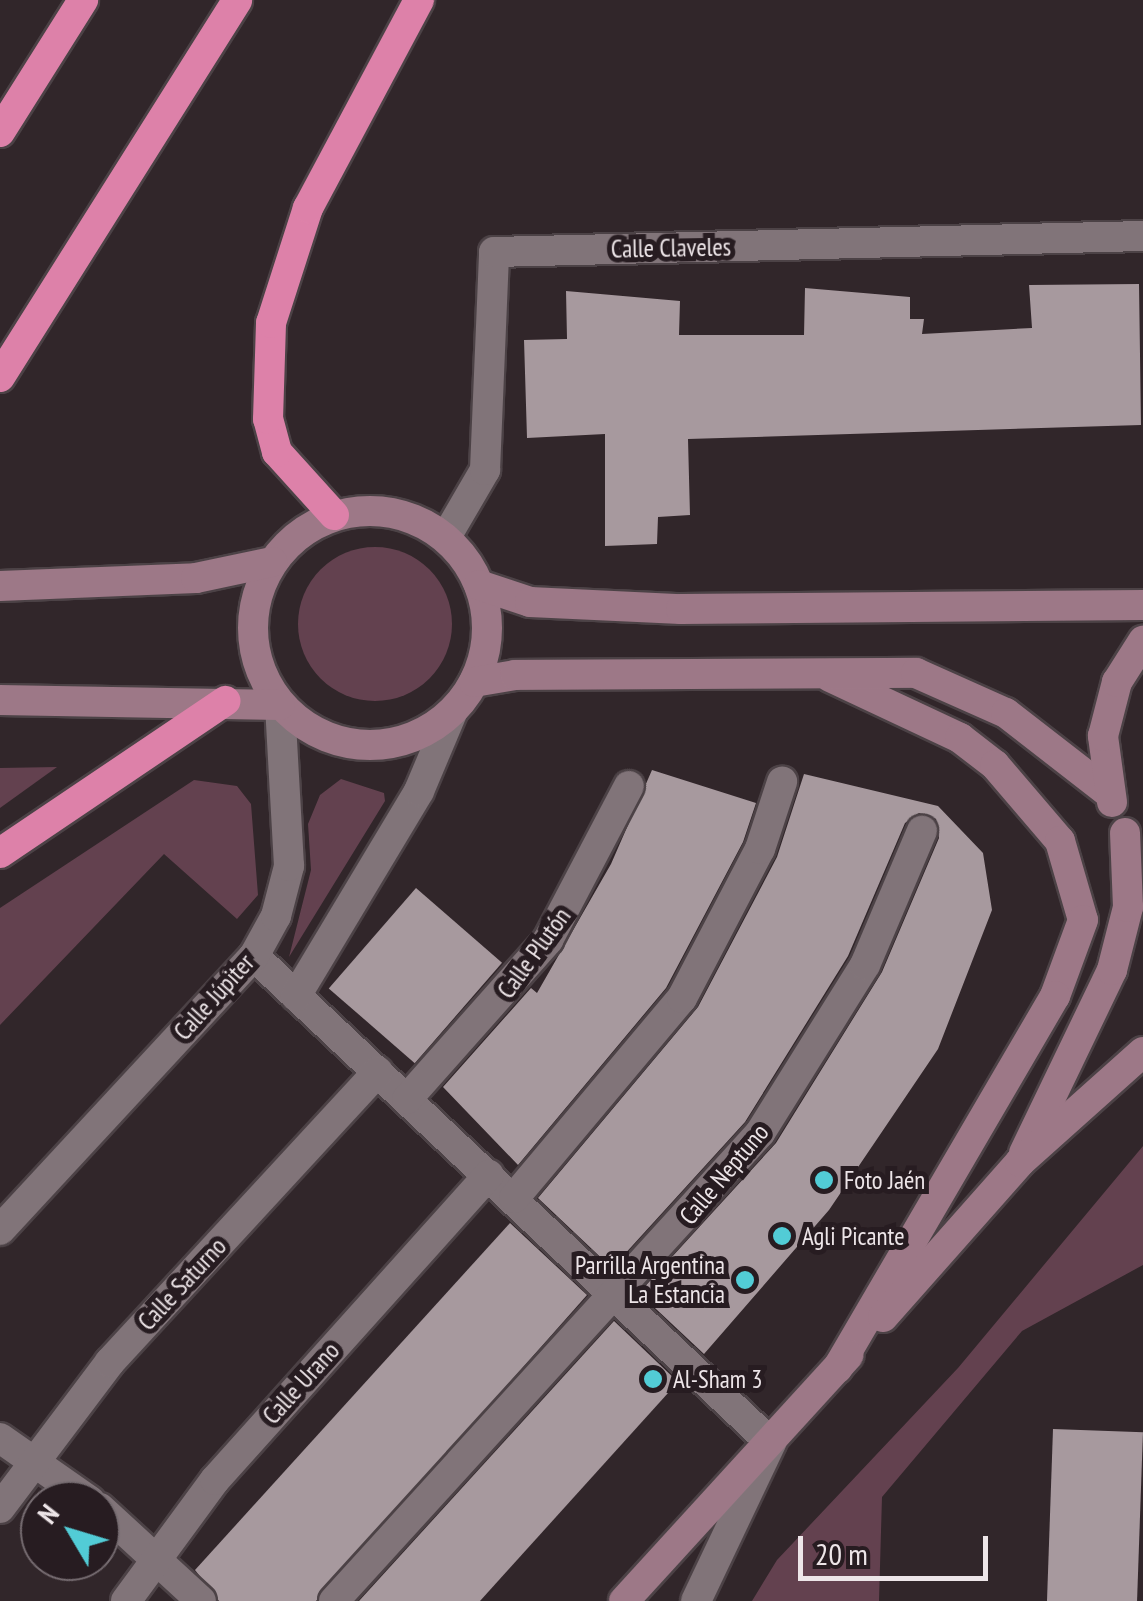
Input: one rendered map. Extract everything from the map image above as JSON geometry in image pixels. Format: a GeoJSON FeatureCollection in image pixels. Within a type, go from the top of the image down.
{"type":"FeatureCollection","features":[{"type":"Feature","properties":{"kind":"highway"},"geometry":{"type":"LineString","coordinates":[[0,132],[84,0]]}},
{"type":"Feature","properties":{"kind":"highway"},"geometry":{"type":"LineString","coordinates":[[0,377],[237,0]]}},
{"type":"Feature","properties":{"kind":"highway"},"geometry":{"type":"LineString","coordinates":[[334,516],[277,452],[267,388],[272,323],[308,208],[419,0]]}},
{"type":"Feature","properties":{"kind":"highway"},"geometry":{"type":"LineString","coordinates":[[0,853],[225,701]]}},
{"type":"Feature","properties":{"kind":"main road"},"geometry":{"type":"LineString","coordinates":[[0,700],[89,698],[280,705],[344,743],[383,745],[420,735],[452,713],[474,682],[487,645],[479,585],[446,537],[412,517],[374,510],[334,516],[298,533],[272,562],[256,597],[252,634],[260,672],[280,705]]}},
{"type":"Feature","properties":{"kind":"main road"},"geometry":{"type":"LineString","coordinates":[[0,586],[196,578],[272,562]]}},
{"type":"Feature","properties":{"kind":"main road"},"geometry":{"type":"LineString","coordinates":[[479,585],[530,602],[681,609],[1143,605]]}},
{"type":"Feature","properties":{"kind":"main road"},"geometry":{"type":"LineString","coordinates":[[1020,1162],[1112,970],[1128,907],[1134,845],[1108,792],[1103,736],[1117,682],[1143,641]]}},
{"type":"Feature","properties":{"kind":"main road"},"geometry":{"type":"LineString","coordinates":[[474,682],[515,675],[916,674],[951,682],[1006,713],[1108,792]]}},
{"type":"Feature","properties":{"kind":"main road"},"geometry":{"type":"LineString","coordinates":[[830,677],[960,738],[995,765],[1060,841],[1083,920],[1055,996],[838,1368]]}},
{"type":"Feature","properties":{"kind":"main road"},"geometry":{"type":"LineString","coordinates":[[624,1601],[771,1443],[1020,1162],[1143,1052]]}},
{"type":"Feature","properties":{"kind":"street","name":"Calle Claveles"},"geometry":{"type":"LineString","coordinates":[[446,537],[486,470],[494,252],[1143,236]]}},
{"type":"Feature","properties":{"kind":"street","name":"Calle Júpiter"},"geometry":{"type":"LineString","coordinates":[[0,1230],[254,956],[289,866],[280,705]]}},
{"type":"Feature","properties":{"kind":"street"},"geometry":{"type":"LineString","coordinates":[[296,996],[419,791],[452,713]]}},
{"type":"Feature","properties":{"kind":"street"},"geometry":{"type":"LineString","coordinates":[[514,1198],[682,998],[760,849],[782,782]]}},
{"type":"Feature","properties":{"kind":"street","name":"Calle Plutón"},"geometry":{"type":"LineString","coordinates":[[407,1099],[548,940],[629,786]]}},
{"type":"Feature","properties":{"kind":"street","name":"Calle Neptuno"},"geometry":{"type":"LineString","coordinates":[[334,1601],[706,1201],[814,1057],[866,966],[922,831]]}},
{"type":"Feature","properties":{"kind":"street"},"geometry":{"type":"LineString","coordinates":[[254,956],[771,1443],[696,1601]]}},
{"type":"Feature","properties":{"kind":"street","name":"Calle Saturno"},"geometry":{"type":"LineString","coordinates":[[0,1508],[32,1460],[110,1362],[378,1072]]}},
{"type":"Feature","properties":{"kind":"street","name":"Calle Urano"},"geometry":{"type":"LineString","coordinates":[[126,1601],[155,1554],[489,1176]]}},
{"type":"Feature","properties":{"kind":"street"},"geometry":{"type":"LineString","coordinates":[[0,1438],[62,1481]]}},
{"type":"Feature","properties":{"kind":"street"},"geometry":{"type":"LineString","coordinates":[[120,1525],[201,1601]]}},
{"type":"Feature","properties":{"kind":"shaded area"},"geometry":{"type":"Polygon","coordinates":[[[375,547],[404,553],[429,570],[446,595],[452,624],[446,653],[429,678],[404,695],[375,701],[346,695],[321,678],[304,653],[298,624],[304,595],[321,570],[346,553],[375,547]]]}},
{"type":"Feature","properties":{"kind":"shaded area"},"geometry":{"type":"Polygon","coordinates":[[[57,767],[0,808],[0,768],[57,767]]]}},
{"type":"Feature","properties":{"kind":"shaded area"},"geometry":{"type":"Polygon","coordinates":[[[341,779],[384,793],[385,801],[289,957],[311,870],[308,824],[320,795],[341,779]]]}},
{"type":"Feature","properties":{"kind":"shaded area"},"geometry":{"type":"Polygon","coordinates":[[[194,780],[237,786],[251,804],[258,895],[237,919],[164,854],[0,1025],[0,908],[194,780]]]}},
{"type":"Feature","properties":{"kind":"shaded area"},"geometry":{"type":"Polygon","coordinates":[[[1143,1146],[1143,1265],[1022,1331],[882,1497],[879,1601],[752,1601],[777,1560],[958,1368],[1143,1146]]]}},
{"type":"Feature","properties":{"kind":"building"},"geometry":{"type":"Polygon","coordinates":[[[1139,284],[1141,425],[688,439],[690,515],[658,517],[657,544],[605,546],[605,434],[527,438],[524,340],[567,339],[566,291],[680,301],[679,335],[804,335],[805,288],[910,297],[910,319],[924,319],[922,334],[1032,328],[1029,285],[1139,284]]]}},
{"type":"Feature","properties":{"kind":"building"},"geometry":{"type":"Polygon","coordinates":[[[652,770],[756,803],[743,842],[666,988],[518,1165],[443,1087],[531,988],[537,993],[611,864],[652,770]]]}},
{"type":"Feature","properties":{"kind":"building"},"geometry":{"type":"Polygon","coordinates":[[[804,774],[938,806],[983,853],[992,910],[938,1049],[829,1210],[704,1354],[639,1293],[776,1143],[882,972],[939,838],[936,819],[919,813],[905,823],[848,956],[745,1122],[612,1268],[538,1198],[698,1007],[777,857],[804,774]]]}},
{"type":"Feature","properties":{"kind":"building"},"geometry":{"type":"Polygon","coordinates":[[[416,888],[502,963],[415,1063],[329,988],[416,888]]]}},
{"type":"Feature","properties":{"kind":"building"},"geometry":{"type":"Polygon","coordinates":[[[510,1223],[587,1295],[316,1601],[219,1601],[195,1570],[510,1223]]]}},
{"type":"Feature","properties":{"kind":"building"},"geometry":{"type":"Polygon","coordinates":[[[614,1321],[678,1382],[480,1601],[359,1601],[614,1321]]]}},
{"type":"Feature","properties":{"kind":"building"},"geometry":{"type":"Polygon","coordinates":[[[1053,1429],[1143,1432],[1137,1601],[1047,1601],[1053,1429]]]}},
{"type":"Feature","properties":{"kind":"place","name":"Foto Jaén"},"geometry":{"type":"Point","coordinates":[824,1180]}},
{"type":"Feature","properties":{"kind":"place","name":"Agli Picante"},"geometry":{"type":"Point","coordinates":[782,1236]}},
{"type":"Feature","properties":{"kind":"place","name":"Parrilla Argentina La Estancia"},"geometry":{"type":"Point","coordinates":[745,1280]}},
{"type":"Feature","properties":{"kind":"place","name":"Al-Sham 3"},"geometry":{"type":"Point","coordinates":[653,1379]}}]}
